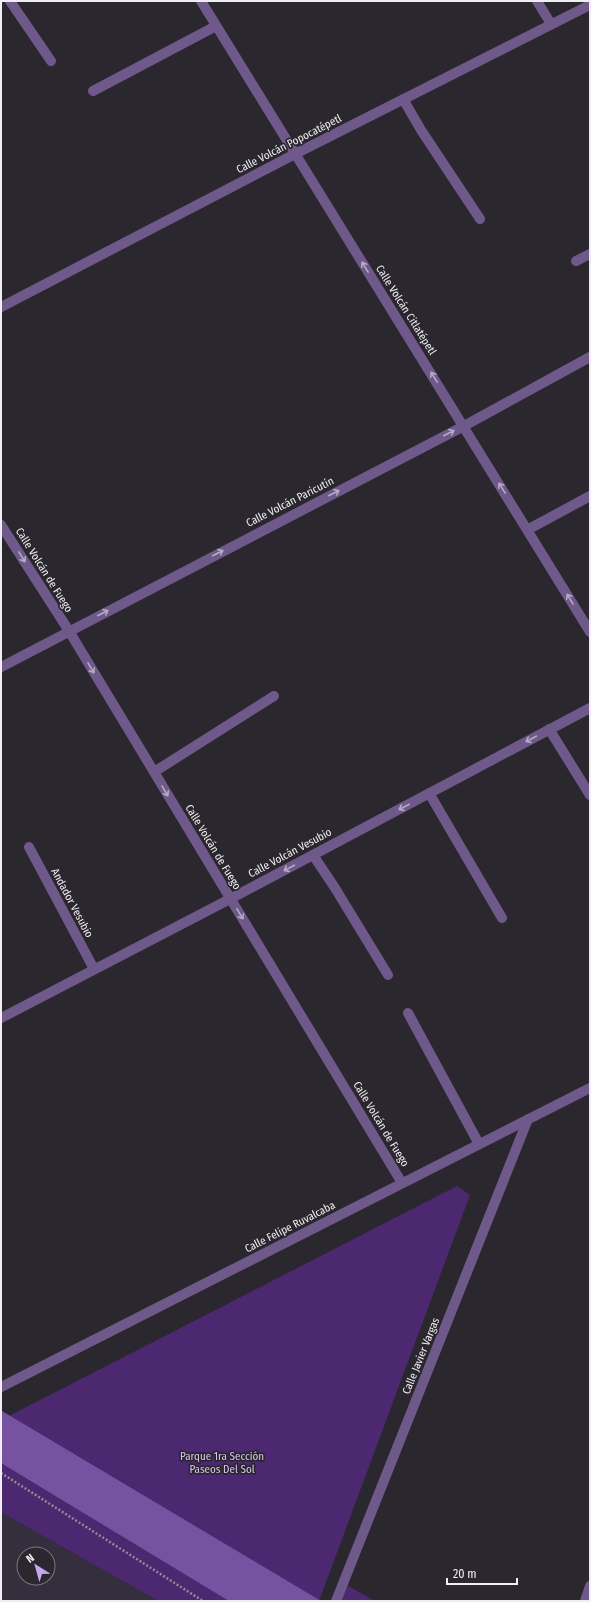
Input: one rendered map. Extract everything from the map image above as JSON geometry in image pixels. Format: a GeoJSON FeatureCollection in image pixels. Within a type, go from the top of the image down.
{"type":"FeatureCollection","features":[{"type":"Feature","properties":{"kind":"street"},"geometry":{"type":"LineString","coordinates":[[10,1],[51,61]]}},
{"type":"Feature","properties":{"kind":"street","name":"Calle Volcán Citlatépetl"},"geometry":{"type":"LineString","coordinates":[[201,1],[590,632]]}},
{"type":"Feature","properties":{"kind":"street"},"geometry":{"type":"LineString","coordinates":[[537,1],[551,24]]}},
{"type":"Feature","properties":{"kind":"street","name":"Calle Volcán Popocatépetl"},"geometry":{"type":"LineString","coordinates":[[1,307],[295,154],[590,5]]}},
{"type":"Feature","properties":{"kind":"street"},"geometry":{"type":"LineString","coordinates":[[94,91],[216,26]]}},
{"type":"Feature","properties":{"kind":"street"},"geometry":{"type":"LineString","coordinates":[[403,99],[421,130],[480,219]]}},
{"type":"Feature","properties":{"kind":"street"},"geometry":{"type":"LineString","coordinates":[[576,261],[590,254]]}},
{"type":"Feature","properties":{"kind":"street","name":"Calle Volcán Paricutín"},"geometry":{"type":"LineString","coordinates":[[1,667],[464,426],[590,357]]}},
{"type":"Feature","properties":{"kind":"street"},"geometry":{"type":"LineString","coordinates":[[527,530],[590,496]]}},
{"type":"Feature","properties":{"kind":"street","name":"Calle Volcán de Fuego"},"geometry":{"type":"LineString","coordinates":[[1,524],[154,772],[402,1183]]}},
{"type":"Feature","properties":{"kind":"street"},"geometry":{"type":"LineString","coordinates":[[154,772],[274,696]]}},
{"type":"Feature","properties":{"kind":"street","name":"Calle Volcán Vesubio"},"geometry":{"type":"LineString","coordinates":[[1,1018],[230,899],[590,708]]}},
{"type":"Feature","properties":{"kind":"street"},"geometry":{"type":"LineString","coordinates":[[549,729],[590,794]]}},
{"type":"Feature","properties":{"kind":"street"},"geometry":{"type":"LineString","coordinates":[[429,793],[502,918]]}},
{"type":"Feature","properties":{"kind":"street","name":"Andador Vesubio"},"geometry":{"type":"LineString","coordinates":[[29,847],[94,969]]}},
{"type":"Feature","properties":{"kind":"street"},"geometry":{"type":"LineString","coordinates":[[313,855],[388,975]]}},
{"type":"Feature","properties":{"kind":"street"},"geometry":{"type":"LineString","coordinates":[[408,1013],[478,1144]]}},
{"type":"Feature","properties":{"kind":"street","name":"Calle Felipe Ruvalcaba"},"geometry":{"type":"LineString","coordinates":[[1,1387],[590,1088]]}},
{"type":"Feature","properties":{"kind":"street","name":"Calle Javier Vargas"},"geometry":{"type":"LineString","coordinates":[[336,1601],[528,1119]]}},
{"type":"Feature","properties":{"kind":"street"},"geometry":{"type":"LineString","coordinates":[[585,1601],[590,1586]]}},
{"type":"Feature","properties":{"kind":"path"},"geometry":{"type":"LineString","coordinates":[[1,1474],[203,1601]]}},
{"type":"Feature","properties":{"kind":"shaded area"},"geometry":{"type":"Polygon","coordinates":[[[1,1410],[321,1601],[229,1601],[1,1463],[1,1410]]]}},
{"type":"Feature","properties":{"kind":"shaded area"},"geometry":{"type":"Polygon","coordinates":[[[1,1512],[158,1601],[1,1601],[1,1512]]]}},
{"type":"Feature","properties":{"kind":"green space","name":"Parque 1ra Sección Paseos Del Sol"},"geometry":{"type":"Polygon","coordinates":[[[457,1186],[470,1195],[319,1601],[158,1601],[1,1512],[1,1420],[457,1186]]]}},
{"type":"Feature","properties":{"kind":"green space"},"geometry":{"type":"Polygon","coordinates":[[[343,1583],[375,1601],[337,1601],[343,1583]]]}}]}
